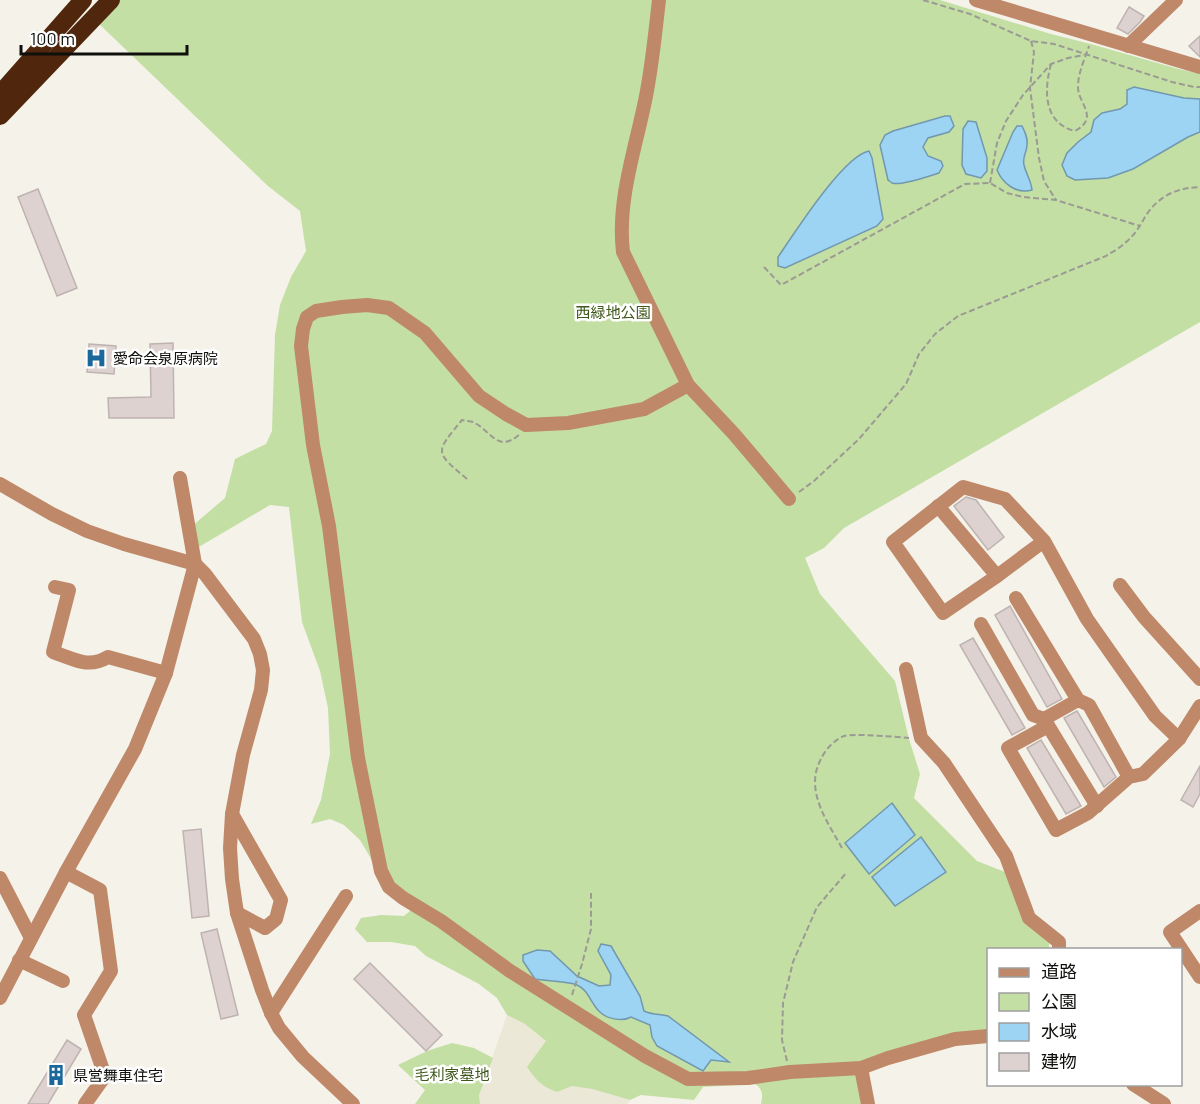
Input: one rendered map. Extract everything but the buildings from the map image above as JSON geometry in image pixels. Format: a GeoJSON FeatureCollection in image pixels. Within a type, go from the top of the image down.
{"type":"FeatureCollection","features":[{"type":"Feature","properties":{"kind":"highway"},"geometry":{"type":"LineString","coordinates":[[0,94],[82,0]]}},
{"type":"Feature","properties":{"kind":"highway"},"geometry":{"type":"LineString","coordinates":[[0,116],[111,0]]}},
{"type":"Feature","properties":{"kind":"street"},"geometry":{"type":"LineString","coordinates":[[660,0],[645,100],[628,178],[621,231],[623,252],[688,386],[739,440],[789,499]]}},
{"type":"Feature","properties":{"kind":"street"},"geometry":{"type":"LineString","coordinates":[[976,0],[1200,67]]}},
{"type":"Feature","properties":{"kind":"street"},"geometry":{"type":"LineString","coordinates":[[1128,46],[1176,0]]}},
{"type":"Feature","properties":{"kind":"street"},"geometry":{"type":"LineString","coordinates":[[688,386],[644,409],[568,423],[526,425],[479,396],[425,333],[389,308],[367,305],[342,307],[316,311],[307,317],[301,346],[313,445],[329,526],[358,758],[381,871],[389,887],[403,898],[568,1007],[645,1056],[687,1079],[748,1078],[790,1072],[861,1068],[955,1039],[987,1036]]}},
{"type":"Feature","properties":{"kind":"street"},"geometry":{"type":"LineString","coordinates":[[0,998],[3,982],[19,960],[135,748],[166,673],[195,564],[180,478]]}},
{"type":"Feature","properties":{"kind":"street"},"geometry":{"type":"LineString","coordinates":[[0,483],[52,514],[87,531],[195,564],[254,639],[263,670],[261,690],[243,755],[232,814],[230,848],[237,913],[262,990],[279,1028],[303,1057],[353,1104]]}},
{"type":"Feature","properties":{"kind":"street"},"geometry":{"type":"LineString","coordinates":[[1044,542],[943,613],[893,542],[963,487],[1005,499],[1044,542],[1087,619],[1155,716],[1179,739]]}},
{"type":"Feature","properties":{"kind":"street"},"geometry":{"type":"LineString","coordinates":[[938,506],[997,576]]}},
{"type":"Feature","properties":{"kind":"street"},"geometry":{"type":"LineString","coordinates":[[1120,585],[1144,616],[1200,679]]}},
{"type":"Feature","properties":{"kind":"street"},"geometry":{"type":"LineString","coordinates":[[55,587],[69,590],[53,652],[87,663],[100,662],[108,657],[166,673]]}},
{"type":"Feature","properties":{"kind":"street"},"geometry":{"type":"LineString","coordinates":[[1016,597],[1078,700],[1089,705],[1129,777]]}},
{"type":"Feature","properties":{"kind":"street"},"geometry":{"type":"LineString","coordinates":[[981,624],[1033,715],[1046,723],[1097,806]]}},
{"type":"Feature","properties":{"kind":"street"},"geometry":{"type":"LineString","coordinates":[[906,669],[921,738],[944,763],[1006,856],[1029,918],[1059,942],[1059,948]]}},
{"type":"Feature","properties":{"kind":"street"},"geometry":{"type":"LineString","coordinates":[[1078,700],[1008,748],[1056,831],[1088,813],[1129,777],[1143,774],[1179,739],[1200,706]]}},
{"type":"Feature","properties":{"kind":"street"},"geometry":{"type":"LineString","coordinates":[[232,814],[281,900],[276,919],[265,928],[237,913]]}},
{"type":"Feature","properties":{"kind":"street"},"geometry":{"type":"LineString","coordinates":[[66,872],[100,890],[111,971],[84,1015],[105,1076],[85,1104]]}},
{"type":"Feature","properties":{"kind":"street"},"geometry":{"type":"LineString","coordinates":[[0,878],[31,938]]}},
{"type":"Feature","properties":{"kind":"street"},"geometry":{"type":"LineString","coordinates":[[271,1013],[346,896]]}},
{"type":"Feature","properties":{"kind":"street"},"geometry":{"type":"LineString","coordinates":[[1180,948],[1170,933],[1200,911]]}},
{"type":"Feature","properties":{"kind":"street"},"geometry":{"type":"LineString","coordinates":[[1182,951],[1200,977]]}},
{"type":"Feature","properties":{"kind":"street"},"geometry":{"type":"LineString","coordinates":[[19,960],[63,981]]}},
{"type":"Feature","properties":{"kind":"street"},"geometry":{"type":"LineString","coordinates":[[861,1068],[868,1104]]}},
{"type":"Feature","properties":{"kind":"street"},"geometry":{"type":"LineString","coordinates":[[1136,1086],[1164,1104]]}},
{"type":"Feature","properties":{"kind":"path"},"geometry":{"type":"LineString","coordinates":[[922,0],[970,14],[1031,41],[1054,44],[1172,82],[1200,87]]}},
{"type":"Feature","properties":{"kind":"path"},"geometry":{"type":"LineString","coordinates":[[1031,41],[1034,52],[1030,87],[1032,109],[1044,181],[1056,200]]}},
{"type":"Feature","properties":{"kind":"path"},"geometry":{"type":"LineString","coordinates":[[1051,64],[1047,98],[1053,117],[1066,129],[1075,131],[1083,127],[1086,118],[1086,108],[1078,89],[1078,75],[1086,54]]}},
{"type":"Feature","properties":{"kind":"path"},"geometry":{"type":"LineString","coordinates":[[990,183],[997,143],[1006,121],[1023,95],[1051,64],[1086,54]]}},
{"type":"Feature","properties":{"kind":"path"},"geometry":{"type":"LineString","coordinates":[[764,267],[781,285],[965,184],[990,183],[1007,193],[1056,200],[1140,226]]}},
{"type":"Feature","properties":{"kind":"path"},"geometry":{"type":"LineString","coordinates":[[789,499],[814,481],[859,439],[906,384],[919,354],[935,334],[958,316],[1106,256],[1125,243],[1163,197],[1178,189],[1200,187]]}},
{"type":"Feature","properties":{"kind":"path"},"geometry":{"type":"LineString","coordinates":[[467,479],[442,455],[441,448],[462,420],[472,422],[497,441],[505,442],[519,435],[526,425]]}},
{"type":"Feature","properties":{"kind":"path"},"geometry":{"type":"LineString","coordinates":[[842,849],[818,804],[814,785],[817,766],[826,749],[844,736],[909,738]]}},
{"type":"Feature","properties":{"kind":"path"},"geometry":{"type":"LineString","coordinates":[[790,1072],[782,1040],[783,1003],[793,962],[817,907],[847,872]]}},
{"type":"Feature","properties":{"kind":"path"},"geometry":{"type":"LineString","coordinates":[[568,1007],[591,929],[591,893]]}},
{"type":"Feature","properties":{"kind":"shaded area"},"geometry":{"type":"Polygon","coordinates":[[[507,1015],[525,1024],[546,1041],[557,1092],[572,1086],[630,1100],[627,1104],[480,1104],[479,1095],[507,1015]]]}},
{"type":"Feature","properties":{"kind":"green space","name":"西緑地公園"},"geometry":{"type":"Polygon","coordinates":[[[117,0],[940,0],[1051,34],[1200,74],[1200,322],[844,528],[824,548],[805,558],[820,594],[895,681],[920,774],[914,798],[977,861],[1005,872],[1049,939],[1049,948],[987,948],[987,1030],[957,1033],[855,1063],[867,1104],[761,1104],[762,1092],[755,1084],[703,1087],[694,1100],[641,1095],[630,1100],[572,1086],[557,1092],[539,1082],[527,1067],[546,1041],[525,1024],[507,1015],[497,998],[479,984],[426,956],[415,946],[391,942],[367,942],[355,929],[361,918],[381,915],[404,916],[412,909],[379,877],[360,840],[344,825],[330,819],[311,824],[321,800],[330,754],[328,708],[320,671],[302,622],[289,507],[270,505],[197,548],[191,527],[225,498],[235,459],[266,444],[272,431],[275,335],[280,305],[291,277],[306,251],[300,211],[268,186],[96,21],[117,0]]]}},
{"type":"Feature","properties":{"kind":"green space","name":"毛利家墓地"},"geometry":{"type":"Polygon","coordinates":[[[452,1043],[474,1048],[493,1058],[479,1095],[480,1104],[415,1104],[425,1090],[398,1065],[427,1051],[452,1043]]]}},
{"type":"Feature","properties":{"kind":"water"},"geometry":{"type":"Polygon","coordinates":[[[1134,87],[1184,98],[1200,99],[1200,132],[1133,169],[1108,178],[1075,180],[1067,176],[1062,165],[1067,153],[1091,132],[1094,120],[1102,113],[1120,109],[1127,104],[1127,90],[1134,87]]]}},
{"type":"Feature","properties":{"kind":"water"},"geometry":{"type":"Polygon","coordinates":[[[950,116],[954,126],[949,132],[928,138],[923,147],[928,156],[941,161],[943,166],[939,173],[896,184],[888,180],[880,145],[885,135],[950,116]]]}},
{"type":"Feature","properties":{"kind":"water"},"geometry":{"type":"Polygon","coordinates":[[[968,121],[976,122],[987,158],[987,171],[981,178],[966,174],[962,165],[963,129],[968,121]]]}},
{"type":"Feature","properties":{"kind":"water"},"geometry":{"type":"Polygon","coordinates":[[[1017,126],[1022,126],[1027,137],[1024,162],[1032,190],[1021,191],[1011,187],[997,170],[1017,126]]]}},
{"type":"Feature","properties":{"kind":"water"},"geometry":{"type":"Polygon","coordinates":[[[869,151],[883,219],[877,226],[785,268],[778,266],[778,257],[820,197],[846,166],[858,156],[869,151]]]}},
{"type":"Feature","properties":{"kind":"water"},"geometry":{"type":"Polygon","coordinates":[[[892,803],[915,835],[869,874],[845,843],[892,803]]]}},
{"type":"Feature","properties":{"kind":"water"},"geometry":{"type":"Polygon","coordinates":[[[921,837],[946,872],[895,906],[872,877],[921,837]]]}},
{"type":"Feature","properties":{"kind":"water"},"geometry":{"type":"Polygon","coordinates":[[[601,944],[611,946],[640,996],[644,1011],[668,1016],[729,1062],[711,1060],[703,1071],[657,1046],[652,1037],[650,1025],[631,1017],[620,1020],[604,1015],[581,987],[535,979],[523,961],[523,955],[537,950],[550,951],[577,976],[599,986],[610,985],[611,975],[598,951],[601,944]]]}},
{"type":"Feature","properties":{"kind":"place","name":"愛命会泉原病院"},"geometry":{"type":"Point","coordinates":[96,358]}},
{"type":"Feature","properties":{"kind":"place","name":"県営舞車住宅"},"geometry":{"type":"Point","coordinates":[56,1075]}}]}
